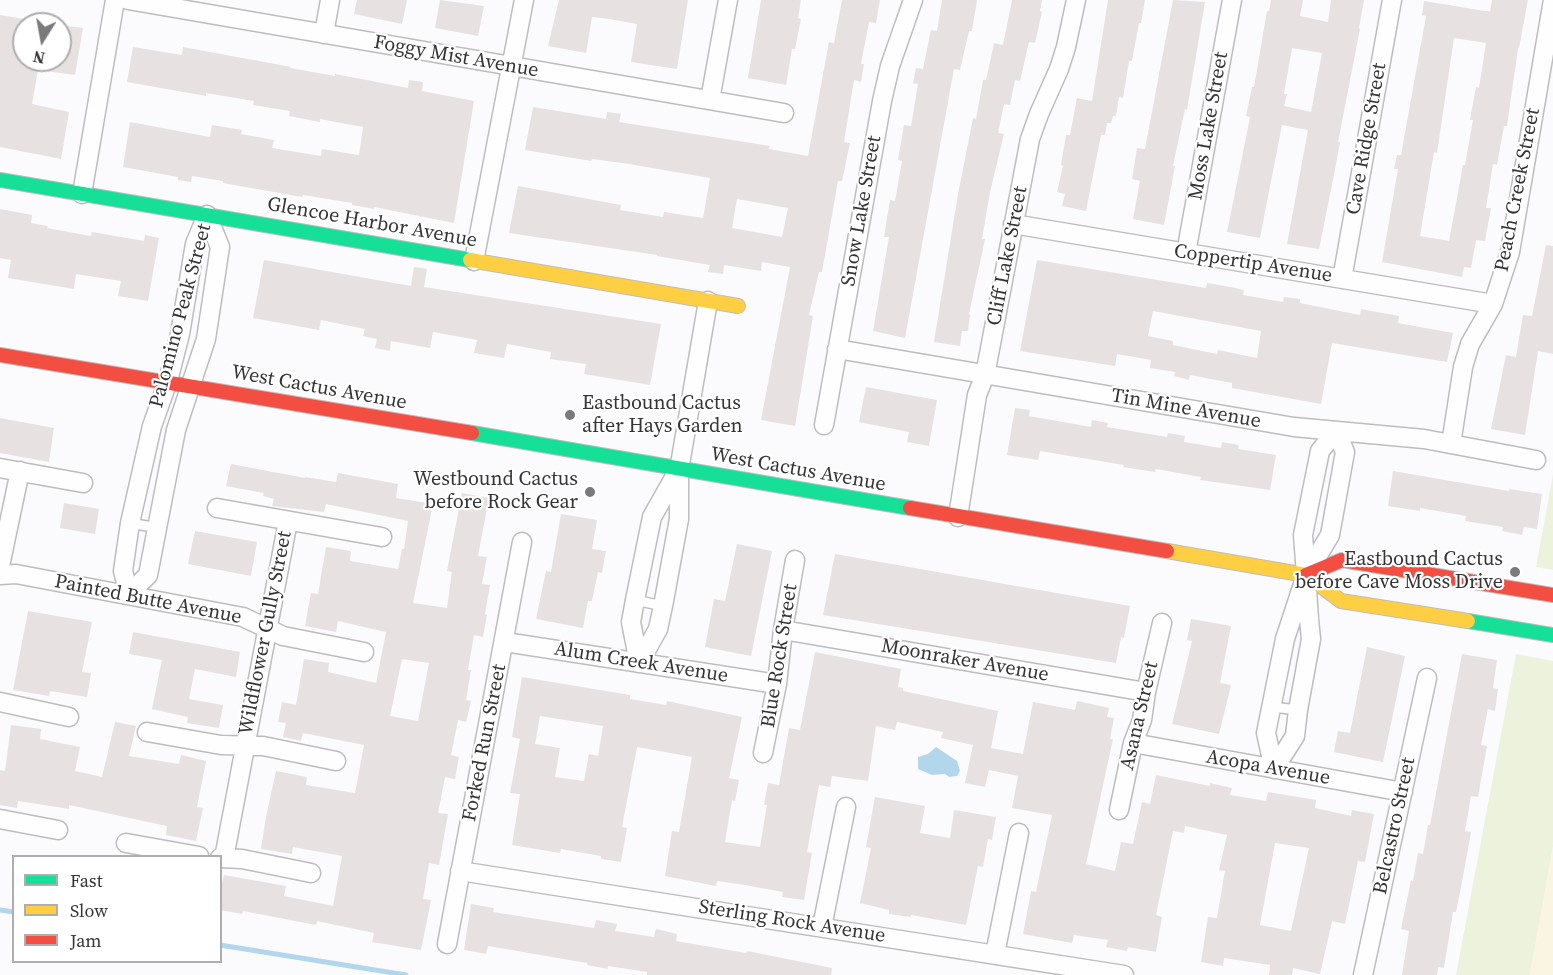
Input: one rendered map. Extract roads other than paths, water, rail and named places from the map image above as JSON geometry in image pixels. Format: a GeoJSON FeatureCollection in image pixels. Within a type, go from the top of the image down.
{"type":"FeatureCollection","features":[{"type":"Feature","properties":{"kind":"main road","name":"Glencoe Harbor Avenue"},"geometry":{"type":"LineString","coordinates":[[0,180],[738,306]]}},
{"type":"Feature","properties":{"kind":"main road","name":"West Cactus Avenue"},"geometry":{"type":"LineString","coordinates":[[0,355],[168,381],[679,470],[1306,575],[1341,601],[1553,635]]}},
{"type":"Feature","properties":{"kind":"main road"},"geometry":{"type":"LineString","coordinates":[[1306,575],[1342,560],[1553,595]]}},
{"type":"Feature","properties":{"kind":"street"},"geometry":{"type":"LineString","coordinates":[[82,194],[115,0]]}},
{"type":"Feature","properties":{"kind":"street","name":"Foggy Mist Avenue"},"geometry":{"type":"LineString","coordinates":[[128,0],[784,112]]}},
{"type":"Feature","properties":{"kind":"street"},"geometry":{"type":"LineString","coordinates":[[324,34],[330,0]]}},
{"type":"Feature","properties":{"kind":"street"},"geometry":{"type":"LineString","coordinates":[[474,261],[524,0]]}},
{"type":"Feature","properties":{"kind":"street"},"geometry":{"type":"LineString","coordinates":[[710,100],[728,0]]}},
{"type":"Feature","properties":{"kind":"street","name":"Snow Lake Street"},"geometry":{"type":"LineString","coordinates":[[824,425],[882,101],[890,66],[913,0]]}},
{"type":"Feature","properties":{"kind":"street","name":"Cliff Lake Street"},"geometry":{"type":"LineString","coordinates":[[958,517],[977,395],[986,375],[1030,139],[1059,69],[1076,0]]}},
{"type":"Feature","properties":{"kind":"street","name":"Moss Lake Street"},"geometry":{"type":"LineString","coordinates":[[1186,253],[1232,0]]}},
{"type":"Feature","properties":{"kind":"street","name":"Cave Ridge Street"},"geometry":{"type":"LineString","coordinates":[[1342,279],[1392,0]]}},
{"type":"Feature","properties":{"kind":"street","name":"Peach Creek Street"},"geometry":{"type":"LineString","coordinates":[[1450,444],[1463,367],[1470,344],[1493,304],[1510,252],[1553,0]]}},
{"type":"Feature","properties":{"kind":"street","name":"Palomino Peak Street"},"geometry":{"type":"LineString","coordinates":[[129,594],[123,571],[130,523],[152,426],[168,381],[180,334],[195,244],[207,215]]}},
{"type":"Feature","properties":{"kind":"street","name":"Palomino Peak Street"},"geometry":{"type":"LineString","coordinates":[[129,594],[148,575],[176,430],[206,339],[220,247],[207,215]]}},
{"type":"Feature","properties":{"kind":"street","name":"Coppertip Avenue"},"geometry":{"type":"LineString","coordinates":[[1013,224],[1493,304]]}},
{"type":"Feature","properties":{"kind":"street"},"geometry":{"type":"LineString","coordinates":[[639,663],[658,629],[663,606],[679,519],[679,470],[708,301]]}},
{"type":"Feature","properties":{"kind":"street","name":"Tin Mine Avenue"},"geometry":{"type":"LineString","coordinates":[[837,349],[1282,425],[1424,439],[1536,460]]}},
{"type":"Feature","properties":{"kind":"street"},"geometry":{"type":"LineString","coordinates":[[1274,769],[1266,733],[1285,639],[1306,575],[1330,536],[1345,452],[1336,431],[1320,451],[1303,535],[1306,575],[1311,639],[1295,736],[1274,769]]}},
{"type":"Feature","properties":{"kind":"street"},"geometry":{"type":"LineString","coordinates":[[0,468],[83,483]]}},
{"type":"Feature","properties":{"kind":"street"},"geometry":{"type":"LineString","coordinates":[[639,663],[631,622],[652,517],[679,470]]}},
{"type":"Feature","properties":{"kind":"street"},"geometry":{"type":"LineString","coordinates":[[0,566],[20,471]]}},
{"type":"Feature","properties":{"kind":"street","name":"Wildflower Gully Street"},"geometry":{"type":"LineString","coordinates":[[217,508],[382,537]]}},
{"type":"Feature","properties":{"kind":"street","name":"Wildflower Gully Street"},"geometry":{"type":"LineString","coordinates":[[288,521],[222,858],[242,859],[311,873]]}},
{"type":"Feature","properties":{"kind":"street","name":"Forked Run Street"},"geometry":{"type":"LineString","coordinates":[[447,944],[522,542]]}},
{"type":"Feature","properties":{"kind":"street","name":"Blue Rock Street"},"geometry":{"type":"LineString","coordinates":[[763,753],[777,684],[783,630],[795,560]]}},
{"type":"Feature","properties":{"kind":"street","name":"Painted Butte Avenue"},"geometry":{"type":"LineString","coordinates":[[0,575],[16,574],[243,617],[283,636],[364,652]]}},
{"type":"Feature","properties":{"kind":"street","name":"Asana Street"},"geometry":{"type":"LineString","coordinates":[[1119,810],[1133,743],[1142,720],[1162,623]]}},
{"type":"Feature","properties":{"kind":"street","name":"Moonraker Avenue"},"geometry":{"type":"LineString","coordinates":[[783,630],[1146,692]]}},
{"type":"Feature","properties":{"kind":"street","name":"Alum Creek Avenue"},"geometry":{"type":"LineString","coordinates":[[505,642],[777,684]]}},
{"type":"Feature","properties":{"kind":"street","name":"Belcastro Street"},"geometry":{"type":"LineString","coordinates":[[1363,975],[1427,678]]}},
{"type":"Feature","properties":{"kind":"street"},"geometry":{"type":"LineString","coordinates":[[0,702],[69,717]]}},
{"type":"Feature","properties":{"kind":"street","name":"Wildflower Gully Street"},"geometry":{"type":"LineString","coordinates":[[147,732],[221,745],[263,746],[336,761]]}},
{"type":"Feature","properties":{"kind":"street","name":"Acopa Avenue"},"geometry":{"type":"LineString","coordinates":[[1133,743],[1403,792]]}},
{"type":"Feature","properties":{"kind":"street"},"geometry":{"type":"LineString","coordinates":[[822,927],[846,807]]}},
{"type":"Feature","properties":{"kind":"street"},"geometry":{"type":"LineString","coordinates":[[0,819],[58,830]]}},
{"type":"Feature","properties":{"kind":"street"},"geometry":{"type":"LineString","coordinates":[[995,954],[1019,833]]}},
{"type":"Feature","properties":{"kind":"street"},"geometry":{"type":"LineString","coordinates":[[126,843],[193,855]]}},
{"type":"Feature","properties":{"kind":"street","name":"Sterling Rock Avenue"},"geometry":{"type":"LineString","coordinates":[[460,871],[1124,975]]}},
{"type":"Feature","properties":{"kind":"lane"},"geometry":{"type":"LineString","coordinates":[[130,523],[158,528]]}},
{"type":"Feature","properties":{"kind":"lane"},"geometry":{"type":"LineString","coordinates":[[635,600],[663,606]]}},
{"type":"Feature","properties":{"kind":"lane"},"geometry":{"type":"LineString","coordinates":[[1272,707],[1298,711]]}},
{"type":"Feature","properties":{"kind":"water"},"geometry":{"type":"Polygon","coordinates":[[[936,747],[957,761],[960,771],[957,776],[932,775],[918,769],[918,757],[928,754],[936,747]]]}},
{"type":"Feature","properties":{"kind":"waterway"},"geometry":{"type":"LineString","coordinates":[[0,910],[12,912]]}},
{"type":"Feature","properties":{"kind":"waterway"},"geometry":{"type":"LineString","coordinates":[[222,945],[406,975]]}},
{"type":"Feature","properties":{"kind":"place","name":"Eastbound Cactus after Hays Garden"},"geometry":{"type":"Point","coordinates":[570,415]}},
{"type":"Feature","properties":{"kind":"place","name":"Westbound Cactus before Rock Gear"},"geometry":{"type":"Point","coordinates":[590,492]}},
{"type":"Feature","properties":{"kind":"place","name":"Eastbound Cactus before Cave Moss Drive"},"geometry":{"type":"Point","coordinates":[1515,572]}}]}
